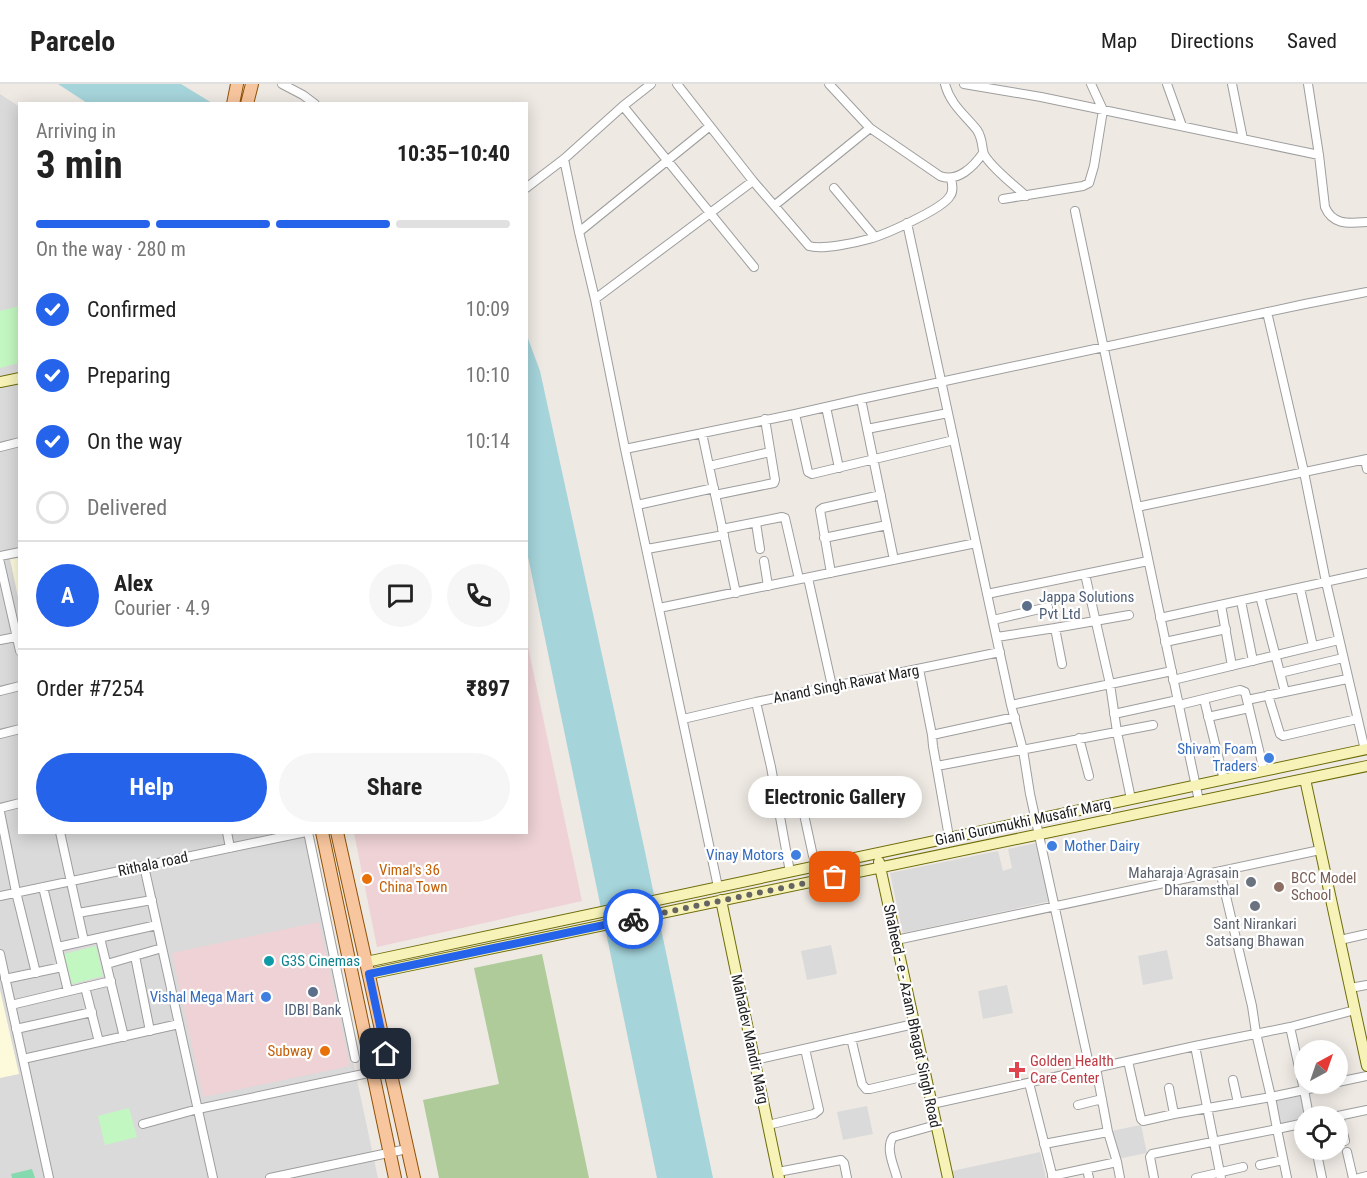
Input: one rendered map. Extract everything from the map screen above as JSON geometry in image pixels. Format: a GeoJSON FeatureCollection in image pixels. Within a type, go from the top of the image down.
{"type":"FeatureCollection","features":[{"type":"Feature","properties":{"kind":"main road"},"geometry":{"type":"LineString","coordinates":[[234,102],[237,84]]}},
{"type":"Feature","properties":{"kind":"main road"},"geometry":{"type":"LineString","coordinates":[[248,102],[252,84]]}},
{"type":"Feature","properties":{"kind":"main road"},"geometry":{"type":"LineString","coordinates":[[321,834],[395,1178]]}},
{"type":"Feature","properties":{"kind":"main road"},"geometry":{"type":"LineString","coordinates":[[337,834],[414,1178]]}},
{"type":"Feature","properties":{"kind":"street"},"geometry":{"type":"LineString","coordinates":[[282,84],[312,102]]}},
{"type":"Feature","properties":{"kind":"street"},"geometry":{"type":"LineString","coordinates":[[528,186],[564,159],[651,84]]}},
{"type":"Feature","properties":{"kind":"street"},"geometry":{"type":"LineString","coordinates":[[677,84],[753,181],[809,246],[816,248],[860,241],[907,224],[945,202],[952,191],[951,178]]}},
{"type":"Feature","properties":{"kind":"street"},"geometry":{"type":"LineString","coordinates":[[829,84],[870,128],[940,176],[951,178],[976,163],[983,153],[983,144],[977,130],[951,100],[945,84]]}},
{"type":"Feature","properties":{"kind":"street"},"geometry":{"type":"LineString","coordinates":[[964,84],[1319,155]]}},
{"type":"Feature","properties":{"kind":"street"},"geometry":{"type":"LineString","coordinates":[[1003,199],[1083,186],[1089,183],[1103,110],[1091,84]]}},
{"type":"Feature","properties":{"kind":"street"},"geometry":{"type":"LineString","coordinates":[[1167,84],[1182,126]]}},
{"type":"Feature","properties":{"kind":"street"},"geometry":{"type":"LineString","coordinates":[[1232,84],[1243,139]]}},
{"type":"Feature","properties":{"kind":"street"},"geometry":{"type":"LineString","coordinates":[[1308,84],[1328,215],[1337,222],[1367,222]]}},
{"type":"Feature","properties":{"kind":"street"},"geometry":{"type":"LineString","coordinates":[[623,106],[754,267]]}},
{"type":"Feature","properties":{"kind":"street"},"geometry":{"type":"LineString","coordinates":[[579,232],[710,126]]}},
{"type":"Feature","properties":{"kind":"street"},"geometry":{"type":"LineString","coordinates":[[775,205],[870,128]]}},
{"type":"Feature","properties":{"kind":"street"},"geometry":{"type":"LineString","coordinates":[[983,153],[1026,196]]}},
{"type":"Feature","properties":{"kind":"street"},"geometry":{"type":"LineString","coordinates":[[564,159],[718,887]]}},
{"type":"Feature","properties":{"kind":"street"},"geometry":{"type":"LineString","coordinates":[[595,299],[753,181]]}},
{"type":"Feature","properties":{"kind":"street"},"geometry":{"type":"LineString","coordinates":[[834,188],[875,237]]}},
{"type":"Feature","properties":{"kind":"street"},"geometry":{"type":"LineString","coordinates":[[1075,211],[1199,801]]}},
{"type":"Feature","properties":{"kind":"street"},"geometry":{"type":"LineString","coordinates":[[907,224],[1011,705],[1023,750],[1030,794],[1055,906],[1120,1178]]}},
{"type":"Feature","properties":{"kind":"street"},"geometry":{"type":"LineString","coordinates":[[625,449],[1367,292]]}},
{"type":"Feature","properties":{"kind":"street"},"geometry":{"type":"LineString","coordinates":[[1267,312],[1304,472],[1347,679],[1366,749]]}},
{"type":"Feature","properties":{"kind":"street"},"geometry":{"type":"LineString","coordinates":[[0,382],[18,378]]}},
{"type":"Feature","properties":{"kind":"street"},"geometry":{"type":"LineString","coordinates":[[861,399],[894,560]]}},
{"type":"Feature","properties":{"kind":"street"},"geometry":{"type":"LineString","coordinates":[[826,407],[839,468]]}},
{"type":"Feature","properties":{"kind":"street"},"geometry":{"type":"LineString","coordinates":[[795,414],[808,472],[812,474],[954,440]]}},
{"type":"Feature","properties":{"kind":"street"},"geometry":{"type":"LineString","coordinates":[[867,429],[948,414]]}},
{"type":"Feature","properties":{"kind":"street"},"geometry":{"type":"LineString","coordinates":[[637,505],[774,483],[765,419]]}},
{"type":"Feature","properties":{"kind":"street"},"geometry":{"type":"LineString","coordinates":[[702,433],[736,593]]}},
{"type":"Feature","properties":{"kind":"street"},"geometry":{"type":"LineString","coordinates":[[0,447],[18,442]]}},
{"type":"Feature","properties":{"kind":"street"},"geometry":{"type":"LineString","coordinates":[[709,466],[770,453]]}},
{"type":"Feature","properties":{"kind":"street"},"geometry":{"type":"LineString","coordinates":[[1137,507],[1304,472],[1366,463]]}},
{"type":"Feature","properties":{"kind":"street"},"geometry":{"type":"LineString","coordinates":[[831,573],[821,509],[881,495]]}},
{"type":"Feature","properties":{"kind":"street"},"geometry":{"type":"LineString","coordinates":[[646,549],[785,518],[804,579],[832,686]]}},
{"type":"Feature","properties":{"kind":"street"},"geometry":{"type":"LineString","coordinates":[[756,523],[760,549]]}},
{"type":"Feature","properties":{"kind":"street"},"geometry":{"type":"LineString","coordinates":[[824,538],[887,525]]}},
{"type":"Feature","properties":{"kind":"street"},"geometry":{"type":"LineString","coordinates":[[659,608],[976,543]]}},
{"type":"Feature","properties":{"kind":"street"},"geometry":{"type":"LineString","coordinates":[[0,556],[18,552]]}},
{"type":"Feature","properties":{"kind":"street"},"geometry":{"type":"LineString","coordinates":[[764,561],[768,586]]}},
{"type":"Feature","properties":{"kind":"street"},"geometry":{"type":"LineString","coordinates":[[987,594],[1149,561]]}},
{"type":"Feature","properties":{"kind":"street"},"geometry":{"type":"LineString","coordinates":[[0,563],[3,589],[18,644]]}},
{"type":"Feature","properties":{"kind":"street"},"geometry":{"type":"LineString","coordinates":[[1160,618],[1367,573]]}},
{"type":"Feature","properties":{"kind":"street"},"geometry":{"type":"LineString","coordinates":[[1085,574],[1110,684],[1131,799]]}},
{"type":"Feature","properties":{"kind":"street"},"geometry":{"type":"LineString","coordinates":[[1300,588],[1313,646]]}},
{"type":"Feature","properties":{"kind":"street"},"geometry":{"type":"LineString","coordinates":[[1260,596],[1285,692]]}},
{"type":"Feature","properties":{"kind":"street"},"geometry":{"type":"LineString","coordinates":[[1241,601],[1253,661]]}},
{"type":"Feature","properties":{"kind":"street"},"geometry":{"type":"LineString","coordinates":[[1221,605],[1232,666]]}},
{"type":"Feature","properties":{"kind":"street"},"geometry":{"type":"LineString","coordinates":[[993,620],[1048,607]]}},
{"type":"Feature","properties":{"kind":"street"},"geometry":{"type":"LineString","coordinates":[[997,637],[1129,615]]}},
{"type":"Feature","properties":{"kind":"street"},"geometry":{"type":"LineString","coordinates":[[1055,628],[1062,664]]}},
{"type":"Feature","properties":{"kind":"street"},"geometry":{"type":"LineString","coordinates":[[1165,642],[1226,629]]}},
{"type":"Feature","properties":{"kind":"street"},"geometry":{"type":"LineString","coordinates":[[0,640],[16,637]]}},
{"type":"Feature","properties":{"kind":"street"},"geometry":{"type":"LineString","coordinates":[[1011,705],[1110,684],[1232,666],[1339,640]]}},
{"type":"Feature","properties":{"kind":"street","name":"Anand Singh Rawat Marg"},"geometry":{"type":"LineString","coordinates":[[790,872],[771,767],[756,702],[1000,652]]}},
{"type":"Feature","properties":{"kind":"street"},"geometry":{"type":"LineString","coordinates":[[1280,673],[1343,658]]}},
{"type":"Feature","properties":{"kind":"street"},"geometry":{"type":"LineString","coordinates":[[919,669],[949,837]]}},
{"type":"Feature","properties":{"kind":"street"},"geometry":{"type":"LineString","coordinates":[[1208,717],[1268,695],[1347,679]]}},
{"type":"Feature","properties":{"kind":"street"},"geometry":{"type":"LineString","coordinates":[[0,691],[18,686]]}},
{"type":"Feature","properties":{"kind":"street"},"geometry":{"type":"LineString","coordinates":[[1114,714],[1203,699],[1240,690],[1245,692],[1264,771]]}},
{"type":"Feature","properties":{"kind":"street"},"geometry":{"type":"LineString","coordinates":[[1268,695],[1280,734],[1283,736],[1357,719]]}},
{"type":"Feature","properties":{"kind":"street"},"geometry":{"type":"LineString","coordinates":[[1203,699],[1224,780]]}},
{"type":"Feature","properties":{"kind":"street"},"geometry":{"type":"LineString","coordinates":[[683,719],[756,702]]}},
{"type":"Feature","properties":{"kind":"street"},"geometry":{"type":"LineString","coordinates":[[932,735],[1015,717]]}},
{"type":"Feature","properties":{"kind":"street"},"geometry":{"type":"LineString","coordinates":[[937,766],[1153,725]]}},
{"type":"Feature","properties":{"kind":"street"},"geometry":{"type":"LineString","coordinates":[[0,734],[18,730]]}},
{"type":"Feature","properties":{"kind":"street"},"geometry":{"type":"LineString","coordinates":[[1079,738],[1089,776]]}},
{"type":"Feature","properties":{"kind":"street","name":"Giani Gurumukhi Musafir Marg"},"geometry":{"type":"LineString","coordinates":[[367,968],[586,915],[1366,749]]}},
{"type":"Feature","properties":{"kind":"street","name":"Giani Gurumukhi Musafir Marg"},"geometry":{"type":"LineString","coordinates":[[367,968],[588,928],[1367,766]]}},
{"type":"Feature","properties":{"kind":"street"},"geometry":{"type":"LineString","coordinates":[[1305,779],[1355,1010],[1363,1033],[1367,1066]]}},
{"type":"Feature","properties":{"kind":"street"},"geometry":{"type":"LineString","coordinates":[[797,782],[813,856]]}},
{"type":"Feature","properties":{"kind":"street"},"geometry":{"type":"LineString","coordinates":[[0,808],[18,804]]}},
{"type":"Feature","properties":{"kind":"street"},"geometry":{"type":"LineString","coordinates":[[0,812],[16,892],[36,973]]}},
{"type":"Feature","properties":{"kind":"street"},"geometry":{"type":"LineString","coordinates":[[60,834],[84,941]]}},
{"type":"Feature","properties":{"kind":"street"},"geometry":{"type":"LineString","coordinates":[[227,834],[230,848]]}},
{"type":"Feature","properties":{"kind":"street","name":"Rithala road"},"geometry":{"type":"LineString","coordinates":[[0,896],[297,834]]}},
{"type":"Feature","properties":{"kind":"street"},"geometry":{"type":"LineString","coordinates":[[307,834],[355,1058]]}},
{"type":"Feature","properties":{"kind":"street"},"geometry":{"type":"LineString","coordinates":[[896,940],[1320,850]]}},
{"type":"Feature","properties":{"kind":"street","name":"Shaheed - e - Azam Bhagat Singh Road"},"geometry":{"type":"LineString","coordinates":[[877,853],[948,1178]]}},
{"type":"Feature","properties":{"kind":"street"},"geometry":{"type":"LineString","coordinates":[[144,866],[213,1178]]}},
{"type":"Feature","properties":{"kind":"street"},"geometry":{"type":"LineString","coordinates":[[1220,871],[1252,1006],[1287,1178]]}},
{"type":"Feature","properties":{"kind":"street"},"geometry":{"type":"LineString","coordinates":[[43,887],[68,992]]}},
{"type":"Feature","properties":{"kind":"street"},"geometry":{"type":"LineString","coordinates":[[78,913],[152,900]]}},
{"type":"Feature","properties":{"kind":"street","name":"Mahadev Mandir Marg"},"geometry":{"type":"LineString","coordinates":[[721,900],[779,1175]]}},
{"type":"Feature","properties":{"kind":"street"},"geometry":{"type":"LineString","coordinates":[[58,947],[157,925]]}},
{"type":"Feature","properties":{"kind":"street"},"geometry":{"type":"LineString","coordinates":[[1340,940],[1367,934]]}},
{"type":"Feature","properties":{"kind":"street"},"geometry":{"type":"LineString","coordinates":[[100,938],[124,1037]]}},
{"type":"Feature","properties":{"kind":"street"},"geometry":{"type":"LineString","coordinates":[[106,964],[162,948]]}},
{"type":"Feature","properties":{"kind":"street"},"geometry":{"type":"LineString","coordinates":[[0,954],[49,1178]]}},
{"type":"Feature","properties":{"kind":"street"},"geometry":{"type":"LineString","coordinates":[[135,956],[150,1031]]}},
{"type":"Feature","properties":{"kind":"street"},"geometry":{"type":"LineString","coordinates":[[6,979],[62,967]]}},
{"type":"Feature","properties":{"kind":"street"},"geometry":{"type":"LineString","coordinates":[[11,1005],[111,981]]}},
{"type":"Feature","properties":{"kind":"street"},"geometry":{"type":"LineString","coordinates":[[1350,988],[1367,985]]}},
{"type":"Feature","properties":{"kind":"street"},"geometry":{"type":"LineString","coordinates":[[85,987],[99,1042]]}},
{"type":"Feature","properties":{"kind":"street"},"geometry":{"type":"LineString","coordinates":[[932,1104],[1290,1027],[1355,1010]]}},
{"type":"Feature","properties":{"kind":"street"},"geometry":{"type":"LineString","coordinates":[[16,1029],[92,1012]]}},
{"type":"Feature","properties":{"kind":"street"},"geometry":{"type":"LineString","coordinates":[[23,1059],[179,1024]]}},
{"type":"Feature","properties":{"kind":"street"},"geometry":{"type":"LineString","coordinates":[[755,1060],[914,1024]]}},
{"type":"Feature","properties":{"kind":"street"},"geometry":{"type":"LineString","coordinates":[[1290,1027],[1295,1040]]}},
{"type":"Feature","properties":{"kind":"street"},"geometry":{"type":"LineString","coordinates":[[851,1038],[862,1084],[866,1089],[926,1076]]}},
{"type":"Feature","properties":{"kind":"street"},"geometry":{"type":"LineString","coordinates":[[1195,1046],[1220,1175]]}},
{"type":"Feature","properties":{"kind":"street"},"geometry":{"type":"LineString","coordinates":[[768,1125],[814,1114],[819,1110],[805,1048]]}},
{"type":"Feature","properties":{"kind":"street"},"geometry":{"type":"LineString","coordinates":[[1128,1061],[1142,1120],[1145,1121],[1294,1092]]}},
{"type":"Feature","properties":{"kind":"street"},"geometry":{"type":"LineString","coordinates":[[144,1124],[198,1109],[373,1072]]}},
{"type":"Feature","properties":{"kind":"street"},"geometry":{"type":"LineString","coordinates":[[1348,1080],[1367,1076]]}},
{"type":"Feature","properties":{"kind":"street"},"geometry":{"type":"LineString","coordinates":[[1233,1080],[1238,1103]]}},
{"type":"Feature","properties":{"kind":"street"},"geometry":{"type":"LineString","coordinates":[[1029,1083],[1052,1177],[1088,1173],[1117,1162]]}},
{"type":"Feature","properties":{"kind":"street"},"geometry":{"type":"LineString","coordinates":[[1168,1088],[1174,1114]]}},
{"type":"Feature","properties":{"kind":"street"},"geometry":{"type":"LineString","coordinates":[[1078,1105],[1102,1100]]}},
{"type":"Feature","properties":{"kind":"street"},"geometry":{"type":"LineString","coordinates":[[1348,1114],[1367,1110]]}},
{"type":"Feature","properties":{"kind":"street"},"geometry":{"type":"LineString","coordinates":[[897,1178],[889,1146],[892,1137],[936,1125]]}},
{"type":"Feature","properties":{"kind":"street"},"geometry":{"type":"LineString","coordinates":[[1154,1178],[1150,1157],[1152,1154],[1294,1125]]}},
{"type":"Feature","properties":{"kind":"street"},"geometry":{"type":"LineString","coordinates":[[1044,1144],[1108,1132]]}},
{"type":"Feature","properties":{"kind":"street"},"geometry":{"type":"LineString","coordinates":[[270,1178],[300,1175],[407,1149]]}},
{"type":"Feature","properties":{"kind":"street"},"geometry":{"type":"LineString","coordinates":[[1348,1156],[1353,1178]]}},
{"type":"Feature","properties":{"kind":"street"},"geometry":{"type":"LineString","coordinates":[[779,1175],[841,1160],[844,1163],[847,1178]]}},
{"type":"Feature","properties":{"kind":"street"},"geometry":{"type":"LineString","coordinates":[[1260,1166],[1283,1160]]}},
{"type":"Feature","properties":{"kind":"street"},"geometry":{"type":"LineString","coordinates":[[1318,1160],[1322,1178]]}},
{"type":"Feature","properties":{"kind":"street"},"geometry":{"type":"LineString","coordinates":[[1196,1178],[1220,1175],[1243,1167]]}},
{"type":"Feature","properties":{"kind":"street"},"geometry":{"type":"LineString","coordinates":[[1359,1178],[1367,1176]]}},
{"type":"Feature","properties":{"kind":"shaded area"},"geometry":{"type":"Polygon","coordinates":[[[0,94],[18,106],[18,834],[304,834],[378,1178],[0,1178],[0,94]]]}},
{"type":"Feature","properties":{"kind":"shaded area"},"geometry":{"type":"Polygon","coordinates":[[[18,558],[18,597],[10,559],[18,558]]]}},
{"type":"Feature","properties":{"kind":"shaded area"},"geometry":{"type":"Polygon","coordinates":[[[528,647],[582,901],[377,947],[354,834],[528,834],[528,647]]]}},
{"type":"Feature","properties":{"kind":"shaded area"},"geometry":{"type":"Polygon","coordinates":[[[1037,843],[1051,901],[903,933],[890,873],[998,851],[1003,871],[1012,868],[1008,849],[1037,843]]]}},
{"type":"Feature","properties":{"kind":"shaded area"},"geometry":{"type":"Polygon","coordinates":[[[319,922],[350,1066],[203,1097],[172,953],[319,922]]]}},
{"type":"Feature","properties":{"kind":"shaded area"},"geometry":{"type":"Polygon","coordinates":[[[831,945],[837,974],[807,980],[801,951],[831,945]]]}},
{"type":"Feature","properties":{"kind":"shaded area"},"geometry":{"type":"Polygon","coordinates":[[[1167,950],[1173,979],[1143,985],[1138,956],[1167,950]]]}},
{"type":"Feature","properties":{"kind":"shaded area"},"geometry":{"type":"Polygon","coordinates":[[[1007,985],[1013,1013],[983,1019],[978,991],[1007,985]]]}},
{"type":"Feature","properties":{"kind":"shaded area"},"geometry":{"type":"Polygon","coordinates":[[[0,990],[19,1074],[0,1078],[0,990]]]}},
{"type":"Feature","properties":{"kind":"shaded area"},"geometry":{"type":"Polygon","coordinates":[[[1294,1091],[1294,1094],[1304,1094],[1305,1106],[1294,1106],[1294,1121],[1280,1124],[1274,1095],[1294,1091]]]}},
{"type":"Feature","properties":{"kind":"shaded area"},"geometry":{"type":"Polygon","coordinates":[[[867,1106],[873,1134],[843,1140],[837,1112],[867,1106]]]}},
{"type":"Feature","properties":{"kind":"shaded area"},"geometry":{"type":"Polygon","coordinates":[[[1141,1125],[1147,1153],[1117,1159],[1111,1131],[1141,1125]]]}},
{"type":"Feature","properties":{"kind":"shaded area"},"geometry":{"type":"Polygon","coordinates":[[[1040,1152],[1046,1178],[954,1178],[952,1171],[1040,1152]]]}},
{"type":"Feature","properties":{"kind":"green space"},"geometry":{"type":"Polygon","coordinates":[[[18,306],[18,363],[0,368],[0,311],[18,306]]]}},
{"type":"Feature","properties":{"kind":"green space"},"geometry":{"type":"Polygon","coordinates":[[[96,946],[103,976],[72,984],[64,954],[96,946]]]}},
{"type":"Feature","properties":{"kind":"green space"},"geometry":{"type":"Polygon","coordinates":[[[542,954],[589,1178],[439,1178],[423,1100],[499,1084],[474,968],[542,954]]]}},
{"type":"Feature","properties":{"kind":"green space"},"geometry":{"type":"Polygon","coordinates":[[[129,1108],[137,1137],[105,1145],[98,1116],[129,1108]]]}},
{"type":"Feature","properties":{"kind":"green space"},"geometry":{"type":"Polygon","coordinates":[[[32,1169],[35,1178],[12,1178],[11,1174],[32,1169]]]}},
{"type":"Feature","properties":{"kind":"water"},"geometry":{"type":"Polygon","coordinates":[[[58,84],[181,84],[210,102],[85,102],[58,84]]]}},
{"type":"Feature","properties":{"kind":"water"},"geometry":{"type":"Polygon","coordinates":[[[528,338],[540,371],[644,847],[713,1178],[657,1178],[528,557],[528,338]]]}},
{"type":"Feature","properties":{"kind":"way so far"},"geometry":{"type":"LineString","coordinates":[[633,919],[835,877]]}},
{"type":"Feature","properties":{"kind":"place","name":"Jappa Solutions Pvt Ltd"},"geometry":{"type":"Point","coordinates":[1027,606]}},
{"type":"Feature","properties":{"kind":"place","name":"Shivam Foam Traders"},"geometry":{"type":"Point","coordinates":[1269,758]}},
{"type":"Feature","properties":{"kind":"place","name":"Mother Dairy"},"geometry":{"type":"Point","coordinates":[1052,846]}},
{"type":"Feature","properties":{"kind":"place","name":"Vinay Motors"},"geometry":{"type":"Point","coordinates":[796,855]}},
{"type":"Feature","properties":{"kind":"place","name":"Electronic Gallery"},"geometry":{"type":"Point","coordinates":[835,877]}},
{"type":"Feature","properties":{"kind":"place","name":"Vimal's 36 China Town"},"geometry":{"type":"Point","coordinates":[367,879]}},
{"type":"Feature","properties":{"kind":"place","name":"Maharaja Agrasain Dharamsthal"},"geometry":{"type":"Point","coordinates":[1251,882]}},
{"type":"Feature","properties":{"kind":"place","name":"BCC Model School"},"geometry":{"type":"Point","coordinates":[1279,887]}},
{"type":"Feature","properties":{"kind":"place","name":"Sant Nirankari Satsang Bhawan"},"geometry":{"type":"Point","coordinates":[1255,906]}},
{"type":"Feature","properties":{"kind":"place","name":"G3S Cinemas"},"geometry":{"type":"Point","coordinates":[269,961]}},
{"type":"Feature","properties":{"kind":"place","name":"IDBI Bank"},"geometry":{"type":"Point","coordinates":[313,992]}},
{"type":"Feature","properties":{"kind":"place","name":"Vishal Mega Mart"},"geometry":{"type":"Point","coordinates":[266,997]}},
{"type":"Feature","properties":{"kind":"place","name":"Subway"},"geometry":{"type":"Point","coordinates":[325,1051]}},
{"type":"Feature","properties":{"kind":"place","name":"Golden Health Care Center"},"geometry":{"type":"Point","coordinates":[1017,1070]}},
{"type":"Feature","properties":{"kind":"route"},"geometry":{"type":"LineString","coordinates":[[386,1054],[369,974],[633,919]]}}]}
